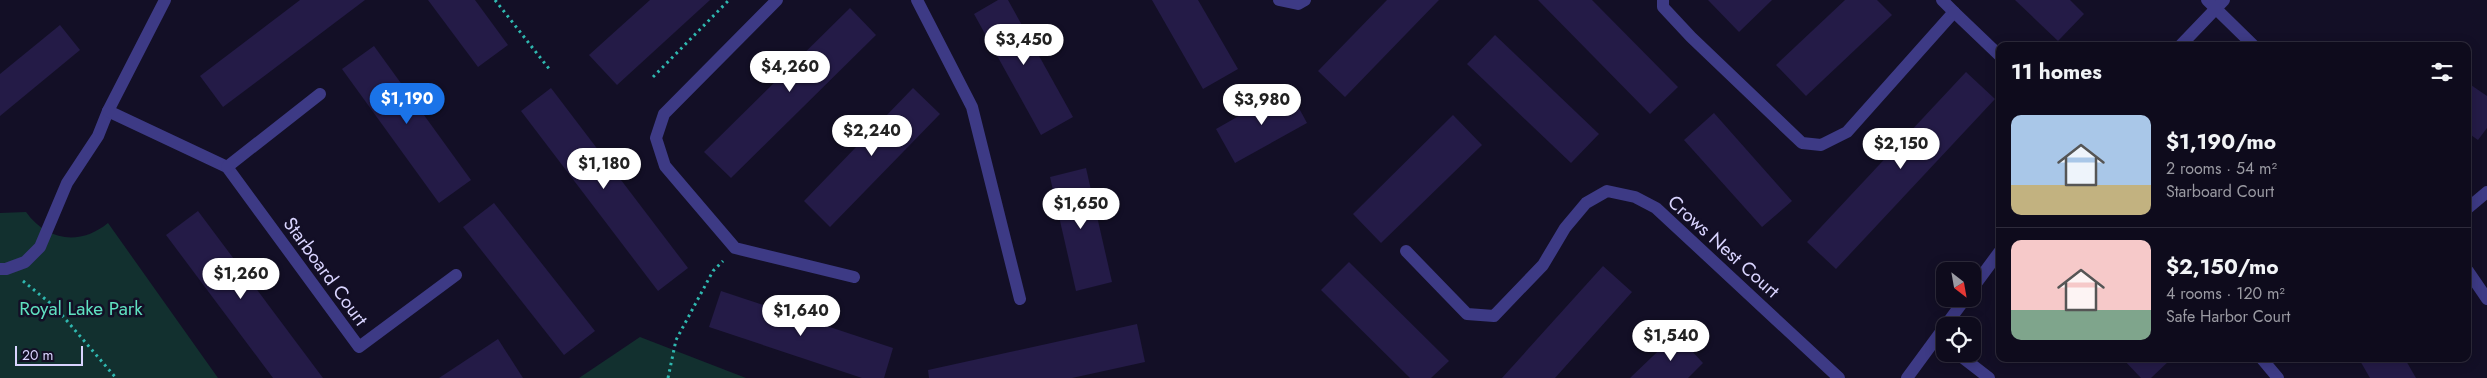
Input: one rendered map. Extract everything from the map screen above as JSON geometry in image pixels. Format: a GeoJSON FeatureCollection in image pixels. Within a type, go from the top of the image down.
{"type":"FeatureCollection","features":[{"type":"Feature","properties":{"kind":"street"},"geometry":{"type":"LineString","coordinates":[[3,269],[25,262],[40,247],[67,183],[98,136],[108,111],[165,0]]}},
{"type":"Feature","properties":{"kind":"street"},"geometry":{"type":"LineString","coordinates":[[777,0],[664,114],[656,138],[665,166],[736,248],[854,277]]}},
{"type":"Feature","properties":{"kind":"street"},"geometry":{"type":"LineString","coordinates":[[917,0],[972,107],[1020,299]]}},
{"type":"Feature","properties":{"kind":"street"},"geometry":{"type":"LineString","coordinates":[[1278,0],[1298,4],[1305,0]]}},
{"type":"Feature","properties":{"kind":"street"},"geometry":{"type":"LineString","coordinates":[[1663,0],[1664,7],[1691,37],[1802,143],[1821,145],[1847,132],[1954,12]]}},
{"type":"Feature","properties":{"kind":"street"},"geometry":{"type":"LineString","coordinates":[[1942,0],[1996,52]]}},
{"type":"Feature","properties":{"kind":"street"},"geometry":{"type":"LineString","coordinates":[[2183,42],[2216,3],[2250,42]]}},
{"type":"Feature","properties":{"kind":"street"},"geometry":{"type":"LineString","coordinates":[[227,167],[320,94]]}},
{"type":"Feature","properties":{"kind":"street","name":"Starboard Court"},"geometry":{"type":"LineString","coordinates":[[108,111],[227,167],[359,347],[456,275]]}},
{"type":"Feature","properties":{"kind":"street","name":"Crows Nest Court"},"geometry":{"type":"LineString","coordinates":[[1406,251],[1467,314],[1494,316],[1543,265],[1565,228],[1586,203],[1607,191],[1635,197],[1656,208],[1839,378]]}},
{"type":"Feature","properties":{"kind":"street"},"geometry":{"type":"LineString","coordinates":[[2471,205],[2487,192]]}},
{"type":"Feature","properties":{"kind":"street"},"geometry":{"type":"LineString","coordinates":[[1981,277],[1996,256]]}},
{"type":"Feature","properties":{"kind":"street"},"geometry":{"type":"LineString","coordinates":[[2471,275],[2487,299]]}},
{"type":"Feature","properties":{"kind":"street"},"geometry":{"type":"LineString","coordinates":[[1907,378],[1936,346]]}},
{"type":"Feature","properties":{"kind":"street"},"geometry":{"type":"LineString","coordinates":[[1968,362],[1989,378]]}},
{"type":"Feature","properties":{"kind":"street"},"geometry":{"type":"LineString","coordinates":[[2265,362],[2278,378]]}},
{"type":"Feature","properties":{"kind":"path"},"geometry":{"type":"LineString","coordinates":[[495,0],[550,70]]}},
{"type":"Feature","properties":{"kind":"path"},"geometry":{"type":"LineString","coordinates":[[653,77],[729,0]]}},
{"type":"Feature","properties":{"kind":"path"},"geometry":{"type":"LineString","coordinates":[[668,378],[676,340],[713,271],[736,248]]}},
{"type":"Feature","properties":{"kind":"path"},"geometry":{"type":"LineString","coordinates":[[3,269],[55,307],[116,378]]}},
{"type":"Feature","properties":{"kind":"green space","name":"Royal Lake Park"},"geometry":{"type":"Polygon","coordinates":[[[26,212],[34,222],[44,229],[64,237],[86,235],[108,223],[218,378],[0,378],[0,213],[26,212]]]}},
{"type":"Feature","properties":{"kind":"green space"},"geometry":{"type":"Polygon","coordinates":[[[640,337],[746,378],[579,378],[640,337]]]}},
{"type":"Feature","properties":{"kind":"building"},"geometry":{"type":"Polygon","coordinates":[[[300,0],[365,0],[223,107],[200,76],[300,0]]]}},
{"type":"Feature","properties":{"kind":"building"},"geometry":{"type":"Polygon","coordinates":[[[428,0],[475,0],[508,45],[478,67],[428,0]]]}},
{"type":"Feature","properties":{"kind":"building"},"geometry":{"type":"Polygon","coordinates":[[[650,0],[710,0],[617,85],[589,55],[650,0]]]}},
{"type":"Feature","properties":{"kind":"building"},"geometry":{"type":"Polygon","coordinates":[[[998,0],[1008,0],[1073,117],[1041,135],[974,14],[998,0]]]}},
{"type":"Feature","properties":{"kind":"building"},"geometry":{"type":"Polygon","coordinates":[[[1152,0],[1198,0],[1238,69],[1203,89],[1152,0]]]}},
{"type":"Feature","properties":{"kind":"building"},"geometry":{"type":"Polygon","coordinates":[[[1387,0],[1439,0],[1345,97],[1318,71],[1387,0]]]}},
{"type":"Feature","properties":{"kind":"building"},"geometry":{"type":"Polygon","coordinates":[[[1538,0],[1592,0],[1678,87],[1650,114],[1538,0]]]}},
{"type":"Feature","properties":{"kind":"building"},"geometry":{"type":"Polygon","coordinates":[[[1708,0],[1772,0],[1739,32],[1708,0]]]}},
{"type":"Feature","properties":{"kind":"building"},"geometry":{"type":"Polygon","coordinates":[[[1845,0],[1877,0],[1892,15],[1806,96],[1776,65],[1845,0]]]}},
{"type":"Feature","properties":{"kind":"building"},"geometry":{"type":"Polygon","coordinates":[[[2015,0],[2070,0],[2084,14],[2058,41],[2015,0]]]}},
{"type":"Feature","properties":{"kind":"building"},"geometry":{"type":"Polygon","coordinates":[[[850,8],[876,35],[731,178],[704,152],[850,8]]]}},
{"type":"Feature","properties":{"kind":"building"},"geometry":{"type":"Polygon","coordinates":[[[60,25],[80,50],[0,116],[0,74],[60,25]]]}},
{"type":"Feature","properties":{"kind":"building"},"geometry":{"type":"Polygon","coordinates":[[[1495,35],[1599,134],[1571,163],[1467,64],[1495,35]]]}},
{"type":"Feature","properties":{"kind":"building"},"geometry":{"type":"Polygon","coordinates":[[[374,46],[471,180],[439,203],[342,69],[374,46]]]}},
{"type":"Feature","properties":{"kind":"building"},"geometry":{"type":"Polygon","coordinates":[[[1966,72],[1995,99],[1836,269],[1807,242],[1966,72]]]}},
{"type":"Feature","properties":{"kind":"building"},"geometry":{"type":"Polygon","coordinates":[[[2471,85],[2487,96],[2487,128],[2478,140],[2471,135],[2471,85]]]}},
{"type":"Feature","properties":{"kind":"building"},"geometry":{"type":"Polygon","coordinates":[[[551,88],[688,268],[658,291],[521,111],[551,88]]]}},
{"type":"Feature","properties":{"kind":"building"},"geometry":{"type":"Polygon","coordinates":[[[913,88],[940,114],[830,227],[804,201],[913,88]]]}},
{"type":"Feature","properties":{"kind":"building"},"geometry":{"type":"Polygon","coordinates":[[[1288,88],[1307,123],[1235,163],[1216,129],[1288,88]]]}},
{"type":"Feature","properties":{"kind":"building"},"geometry":{"type":"Polygon","coordinates":[[[1714,113],[1792,201],[1762,227],[1684,140],[1714,113]]]}},
{"type":"Feature","properties":{"kind":"building"},"geometry":{"type":"Polygon","coordinates":[[[1453,115],[1482,145],[1381,243],[1353,214],[1453,115]]]}},
{"type":"Feature","properties":{"kind":"building"},"geometry":{"type":"Polygon","coordinates":[[[1086,168],[1112,282],[1076,291],[1050,177],[1086,168]]]}},
{"type":"Feature","properties":{"kind":"building"},"geometry":{"type":"Polygon","coordinates":[[[494,203],[595,331],[564,355],[463,227],[494,203]]]}},
{"type":"Feature","properties":{"kind":"building"},"geometry":{"type":"Polygon","coordinates":[[[198,211],[323,378],[273,378],[166,235],[198,211]]]}},
{"type":"Feature","properties":{"kind":"building"},"geometry":{"type":"Polygon","coordinates":[[[1349,262],[1449,361],[1431,378],[1410,378],[1321,290],[1349,262]]]}},
{"type":"Feature","properties":{"kind":"building"},"geometry":{"type":"Polygon","coordinates":[[[1603,266],[1632,292],[1555,378],[1502,378],[1603,266]]]}},
{"type":"Feature","properties":{"kind":"building"},"geometry":{"type":"Polygon","coordinates":[[[721,291],[893,348],[884,378],[862,378],[709,327],[721,291]]]}},
{"type":"Feature","properties":{"kind":"building"},"geometry":{"type":"Polygon","coordinates":[[[1137,324],[1145,362],[1072,378],[929,378],[928,370],[1137,324]]]}},
{"type":"Feature","properties":{"kind":"building"},"geometry":{"type":"Polygon","coordinates":[[[1676,334],[1703,363],[1688,378],[1630,378],[1676,334]]]}},
{"type":"Feature","properties":{"kind":"building"},"geometry":{"type":"Polygon","coordinates":[[[498,339],[523,378],[439,378],[498,339]]]}},
{"type":"Feature","properties":{"kind":"building"},"geometry":{"type":"Polygon","coordinates":[[[2126,362],[2168,362],[2151,378],[2141,378],[2126,362]]]}},
{"type":"Feature","properties":{"kind":"building"},"geometry":{"type":"Polygon","coordinates":[[[2361,362],[2407,362],[2416,378],[2370,378],[2361,362]]]}}]}
